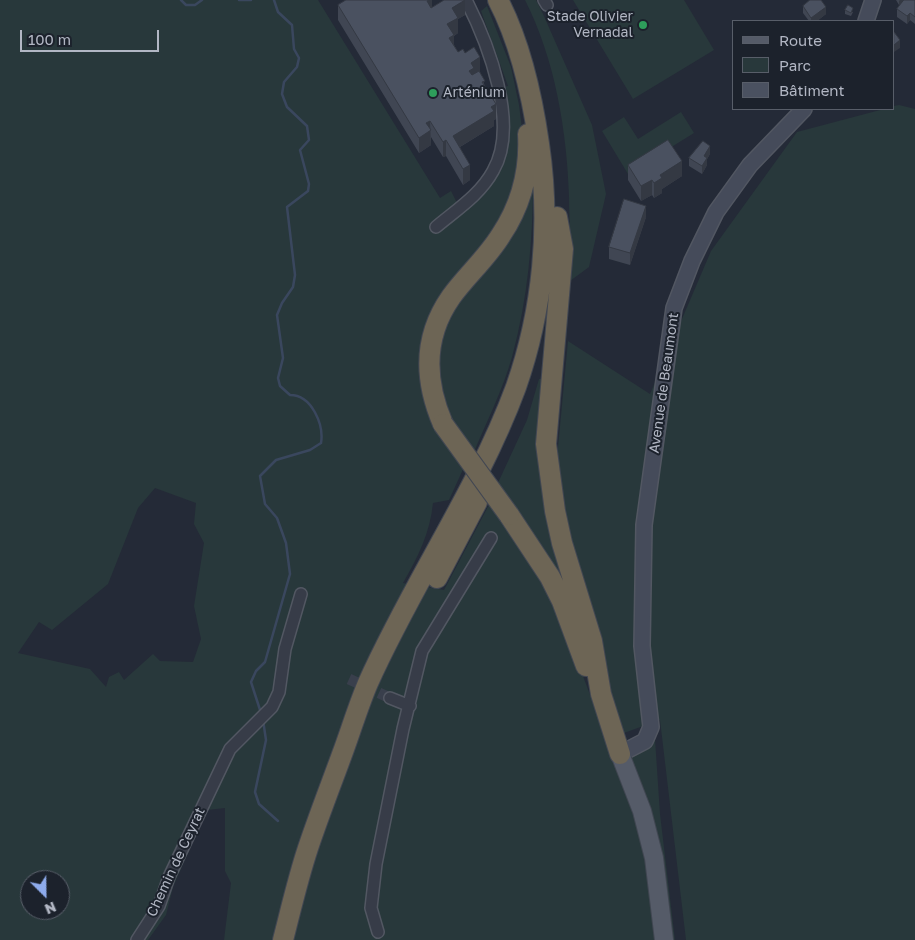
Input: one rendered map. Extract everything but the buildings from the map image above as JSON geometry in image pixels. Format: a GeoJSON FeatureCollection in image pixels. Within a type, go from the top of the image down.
{"type":"FeatureCollection","features":[{"type":"Feature","properties":{"kind":"highway"},"geometry":{"type":"LineString","coordinates":[[297,940],[322,850],[380,688],[498,461],[528,387],[539,352],[554,276],[557,217],[555,160],[548,118],[536,67],[505,4]]}},
{"type":"Feature","properties":{"kind":"highway"},"geometry":{"type":"LineString","coordinates":[[505,4],[500,23],[511,54],[526,112],[529,151],[524,183],[514,211],[501,236],[450,298],[436,322],[428,361],[429,382],[434,403],[443,424],[533,549],[562,600],[620,754]]}},
{"type":"Feature","properties":{"kind":"highway"},"geometry":{"type":"LineString","coordinates":[[283,940],[307,849],[368,683],[486,455],[516,387],[528,343],[539,293],[543,254],[543,170],[536,123],[525,74],[505,4]]}},
{"type":"Feature","properties":{"kind":"highway"},"geometry":{"type":"LineString","coordinates":[[557,217],[562,258],[546,444],[555,511],[562,543],[592,641],[601,694],[620,754]]}},
{"type":"Feature","properties":{"kind":"main road"},"geometry":{"type":"LineString","coordinates":[[866,20],[873,0]]}},
{"type":"Feature","properties":{"kind":"main road","name":"Avenue de Beaumont"},"geometry":{"type":"LineString","coordinates":[[620,754],[637,747],[649,735],[651,727],[643,668],[641,592],[644,525],[674,308],[692,261],[716,212],[750,165],[803,110]]}},
{"type":"Feature","properties":{"kind":"main road"},"geometry":{"type":"LineString","coordinates":[[620,754],[642,811],[654,858],[664,940]]}},
{"type":"Feature","properties":{"kind":"street"},"geometry":{"type":"LineString","coordinates":[[436,227],[475,194],[494,170],[501,147],[504,126],[502,105],[489,55],[466,0]]}},
{"type":"Feature","properties":{"kind":"street"},"geometry":{"type":"LineString","coordinates":[[378,932],[371,908],[376,864],[403,728],[410,706],[414,679],[422,651],[491,538]]}},
{"type":"Feature","properties":{"kind":"street","name":"Chemin de Ceyrat"},"geometry":{"type":"LineString","coordinates":[[136,940],[159,906],[169,877],[230,749],[272,707],[279,692],[286,649],[301,594]]}},
{"type":"Feature","properties":{"kind":"street"},"geometry":{"type":"LineString","coordinates":[[390,698],[410,706]]}},
{"type":"Feature","properties":{"kind":"green space"},"geometry":{"type":"Polygon","coordinates":[[[0,0],[318,0],[440,198],[451,191],[457,203],[500,166],[508,136],[500,88],[508,86],[481,11],[487,6],[511,67],[519,105],[524,144],[517,186],[423,351],[465,465],[449,500],[433,503],[429,524],[422,544],[414,564],[403,583],[444,590],[491,501],[532,557],[557,607],[639,825],[648,866],[657,940],[224,940],[231,883],[225,871],[225,808],[207,810],[173,887],[166,915],[148,940],[0,940],[0,0]],[[155,488],[138,508],[108,584],[52,630],[39,622],[18,653],[90,669],[106,687],[109,677],[119,672],[124,680],[153,654],[160,661],[193,662],[201,639],[194,606],[204,543],[194,524],[196,503],[155,488]]]}},
{"type":"Feature","properties":{"kind":"green space"},"geometry":{"type":"Polygon","coordinates":[[[525,0],[536,0],[592,125],[606,194],[589,267],[570,281],[568,266],[570,239],[568,172],[558,96],[544,46],[525,0]]]}},
{"type":"Feature","properties":{"kind":"green space","name":"Stade Olivier Vernadal"},"geometry":{"type":"Polygon","coordinates":[[[573,0],[684,0],[714,50],[633,99],[573,0]]]}},
{"type":"Feature","properties":{"kind":"green space"},"geometry":{"type":"Polygon","coordinates":[[[895,106],[915,109],[915,940],[686,940],[660,720],[621,734],[568,540],[557,458],[568,341],[650,394],[711,251],[797,132],[880,110],[895,110],[895,106]]]}},
{"type":"Feature","properties":{"kind":"green space"},"geometry":{"type":"Polygon","coordinates":[[[681,112],[694,133],[628,174],[602,131],[624,117],[638,139],[681,112]]]}},
{"type":"Feature","properties":{"kind":"green space"},"geometry":{"type":"Polygon","coordinates":[[[533,180],[532,225],[522,313],[512,357],[504,381],[474,452],[450,422],[435,372],[447,316],[533,180]]]}},
{"type":"Feature","properties":{"kind":"green space"},"geometry":{"type":"Polygon","coordinates":[[[539,379],[544,379],[566,576],[557,579],[497,485],[527,420],[539,379]]]}},
{"type":"Feature","properties":{"kind":"green space"},"geometry":{"type":"Polygon","coordinates":[[[653,737],[655,739],[660,814],[675,940],[671,940],[630,764],[632,756],[653,737]]]}},
{"type":"Feature","properties":{"kind":"waterway"},"geometry":{"type":"LineString","coordinates":[[181,0],[186,5],[195,5],[202,0]]}},
{"type":"Feature","properties":{"kind":"waterway"},"geometry":{"type":"LineString","coordinates":[[239,0],[251,0]]}},
{"type":"Feature","properties":{"kind":"waterway"},"geometry":{"type":"LineString","coordinates":[[261,713],[251,682],[256,671],[265,662],[290,574],[286,543],[277,518],[265,504],[260,476],[276,460],[310,450],[321,443],[321,428],[315,412],[305,400],[298,396],[290,395],[280,386],[278,378],[283,358],[277,315],[282,303],[293,287],[295,275],[287,207],[308,191],[309,184],[300,150],[309,140],[307,126],[287,107],[282,94],[284,82],[297,67],[299,58],[294,49],[292,25],[278,12],[274,0]]}},
{"type":"Feature","properties":{"kind":"waterway"},"geometry":{"type":"LineString","coordinates":[[263,720],[266,740],[255,792],[259,804],[278,821]]}},
{"type":"Feature","properties":{"kind":"tunnel"},"geometry":{"type":"LineString","coordinates":[[349,679],[390,698]]}},
{"type":"Feature","properties":{"kind":"place","name":"Stade Olivier Vernadal"},"geometry":{"type":"Point","coordinates":[643,25]}},
{"type":"Feature","properties":{"kind":"place","name":"Arténium"},"geometry":{"type":"Point","coordinates":[433,93]}}]}
